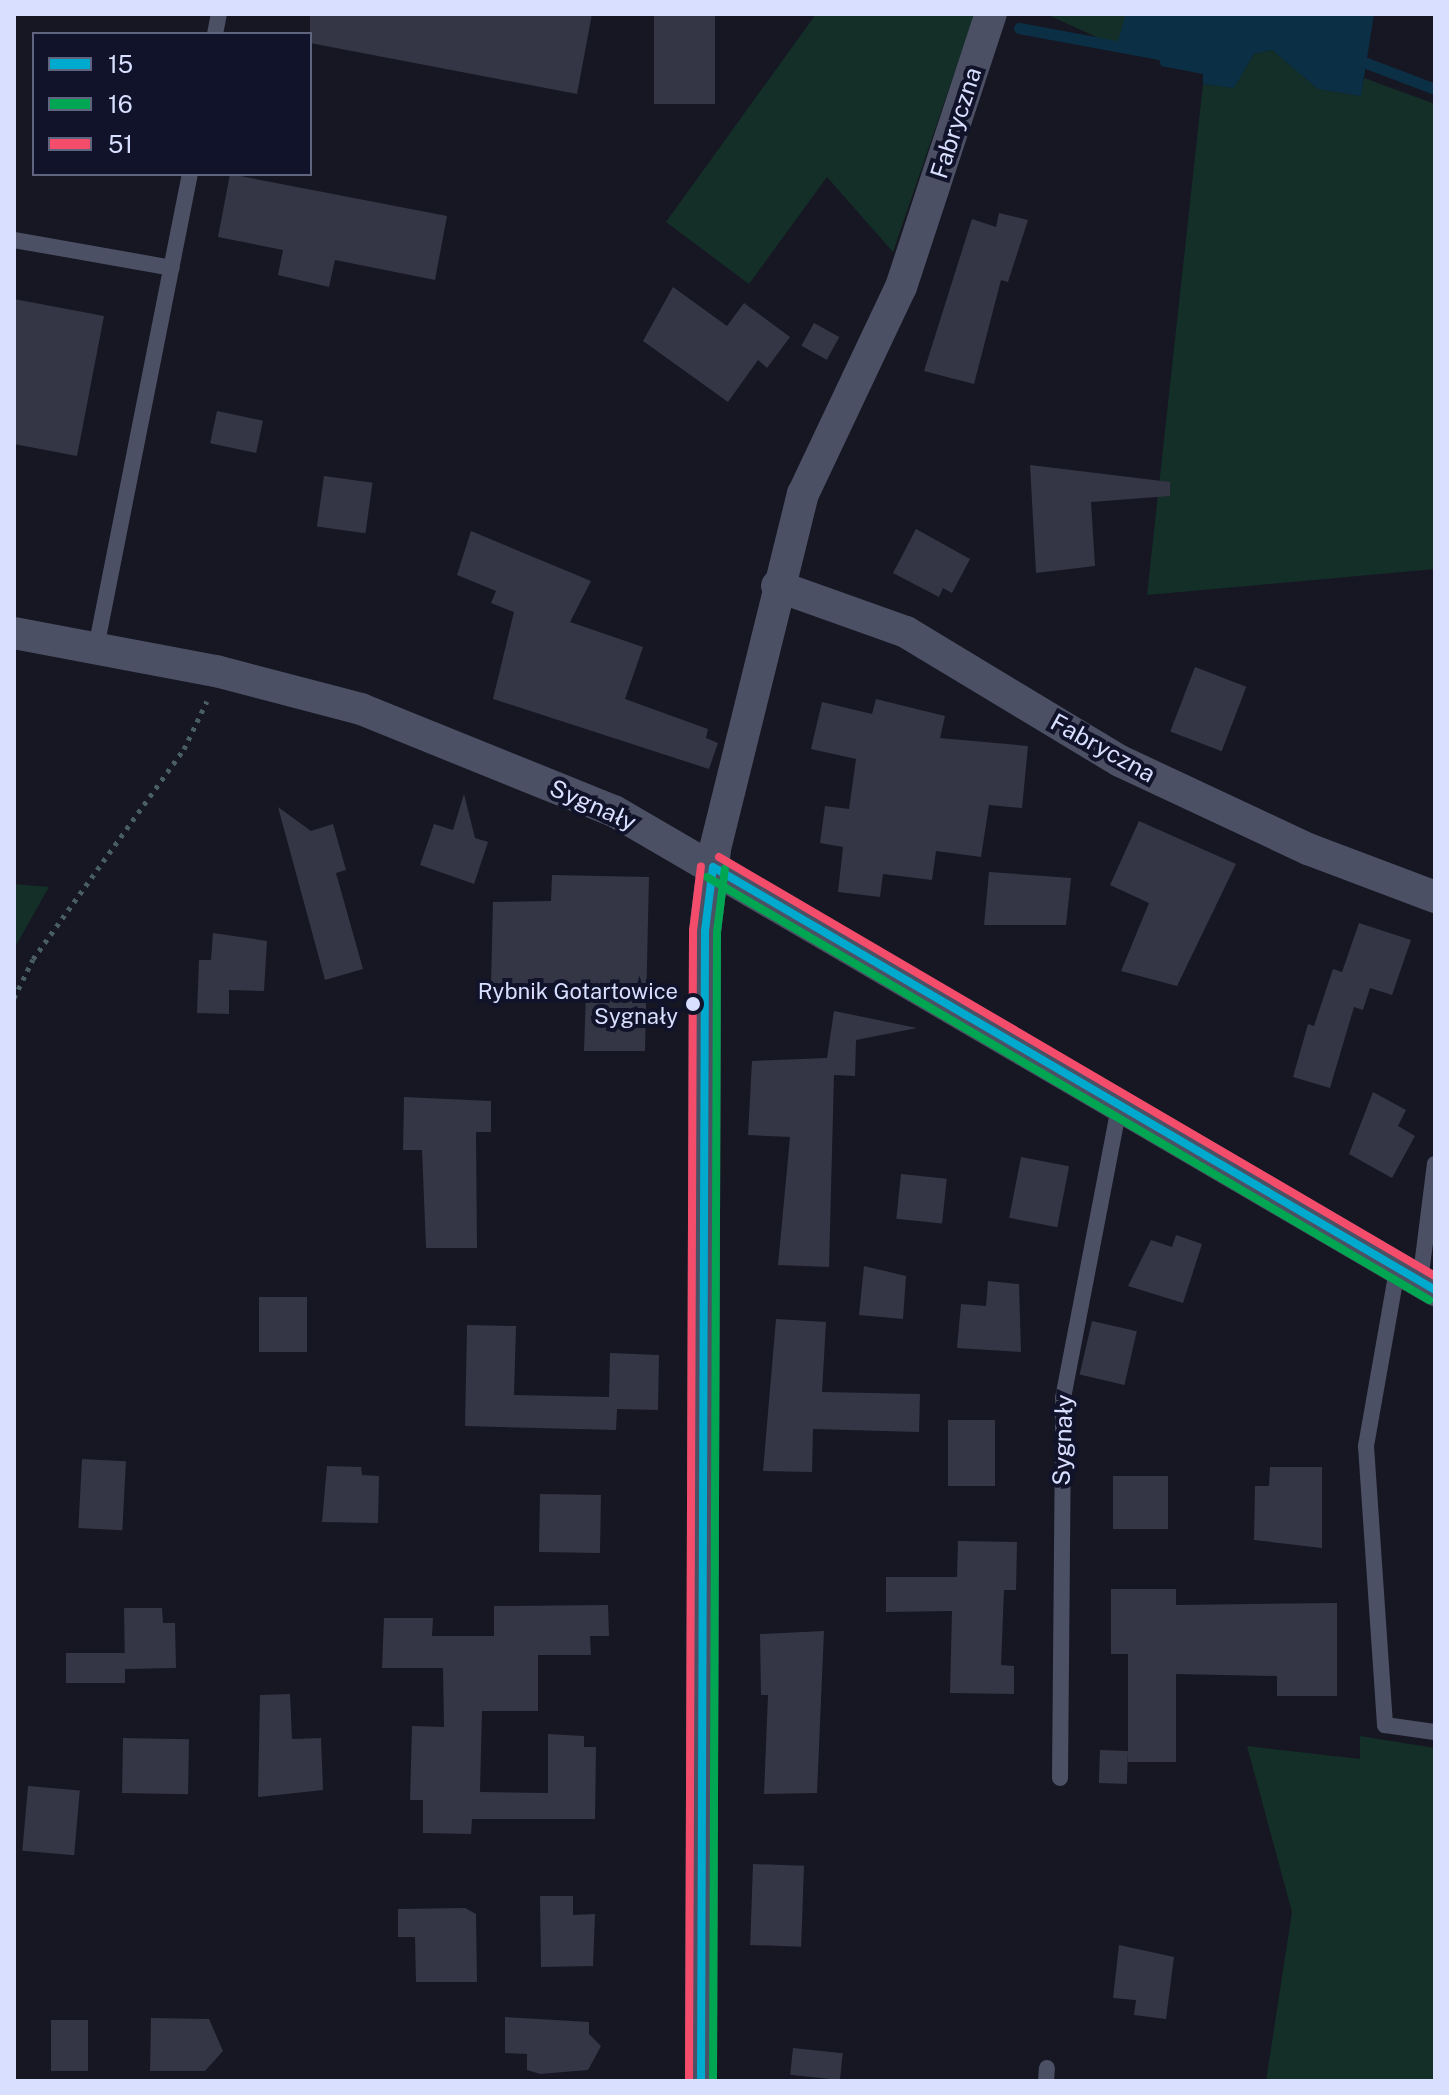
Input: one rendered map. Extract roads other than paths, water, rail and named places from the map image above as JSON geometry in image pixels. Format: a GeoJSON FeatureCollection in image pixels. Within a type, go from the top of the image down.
{"type":"FeatureCollection","features":[{"type":"Feature","properties":{"kind":"street","name":"Fabryczna"},"geometry":{"type":"LineString","coordinates":[[701,2081],[705,931],[713,867],[777,586],[803,494],[901,287],[991,14]]}},
{"type":"Feature","properties":{"kind":"street","name":"Fabryczna"},"geometry":{"type":"LineString","coordinates":[[777,586],[906,632],[1120,761],[1308,849],[1435,897]]}},
{"type":"Feature","properties":{"kind":"street","name":"Sygnały"},"geometry":{"type":"LineString","coordinates":[[14,633],[216,671],[361,709],[614,811],[1417,1280]]}},
{"type":"Feature","properties":{"kind":"lane"},"geometry":{"type":"LineString","coordinates":[[96,648],[190,176]]}},
{"type":"Feature","properties":{"kind":"lane"},"geometry":{"type":"LineString","coordinates":[[14,240],[172,268]]}},
{"type":"Feature","properties":{"kind":"lane","name":"Sygnały"},"geometry":{"type":"LineString","coordinates":[[1060,1778],[1063,1398],[1119,1106]]}},
{"type":"Feature","properties":{"kind":"lane"},"geometry":{"type":"LineString","coordinates":[[1435,1164],[1417,1280],[1366,1446],[1385,1725],[1435,1732]]}},
{"type":"Feature","properties":{"kind":"water"},"geometry":{"type":"Polygon","coordinates":[[[1126,14],[1374,14],[1361,96],[1318,89],[1272,50],[1254,54],[1234,88],[1203,84],[1203,74],[1161,66],[1157,51],[1118,41],[1126,14]]]}},
{"type":"Feature","properties":{"kind":"waterway"},"geometry":{"type":"LineString","coordinates":[[1019,28],[1170,56]]}},
{"type":"Feature","properties":{"kind":"waterway"},"geometry":{"type":"LineString","coordinates":[[1353,58],[1435,89]]}},
{"type":"Feature","properties":{"kind":"place","name":"Rybnik Gotartowice Sygnały"},"geometry":{"type":"Point","coordinates":[693,1004]}}]}
